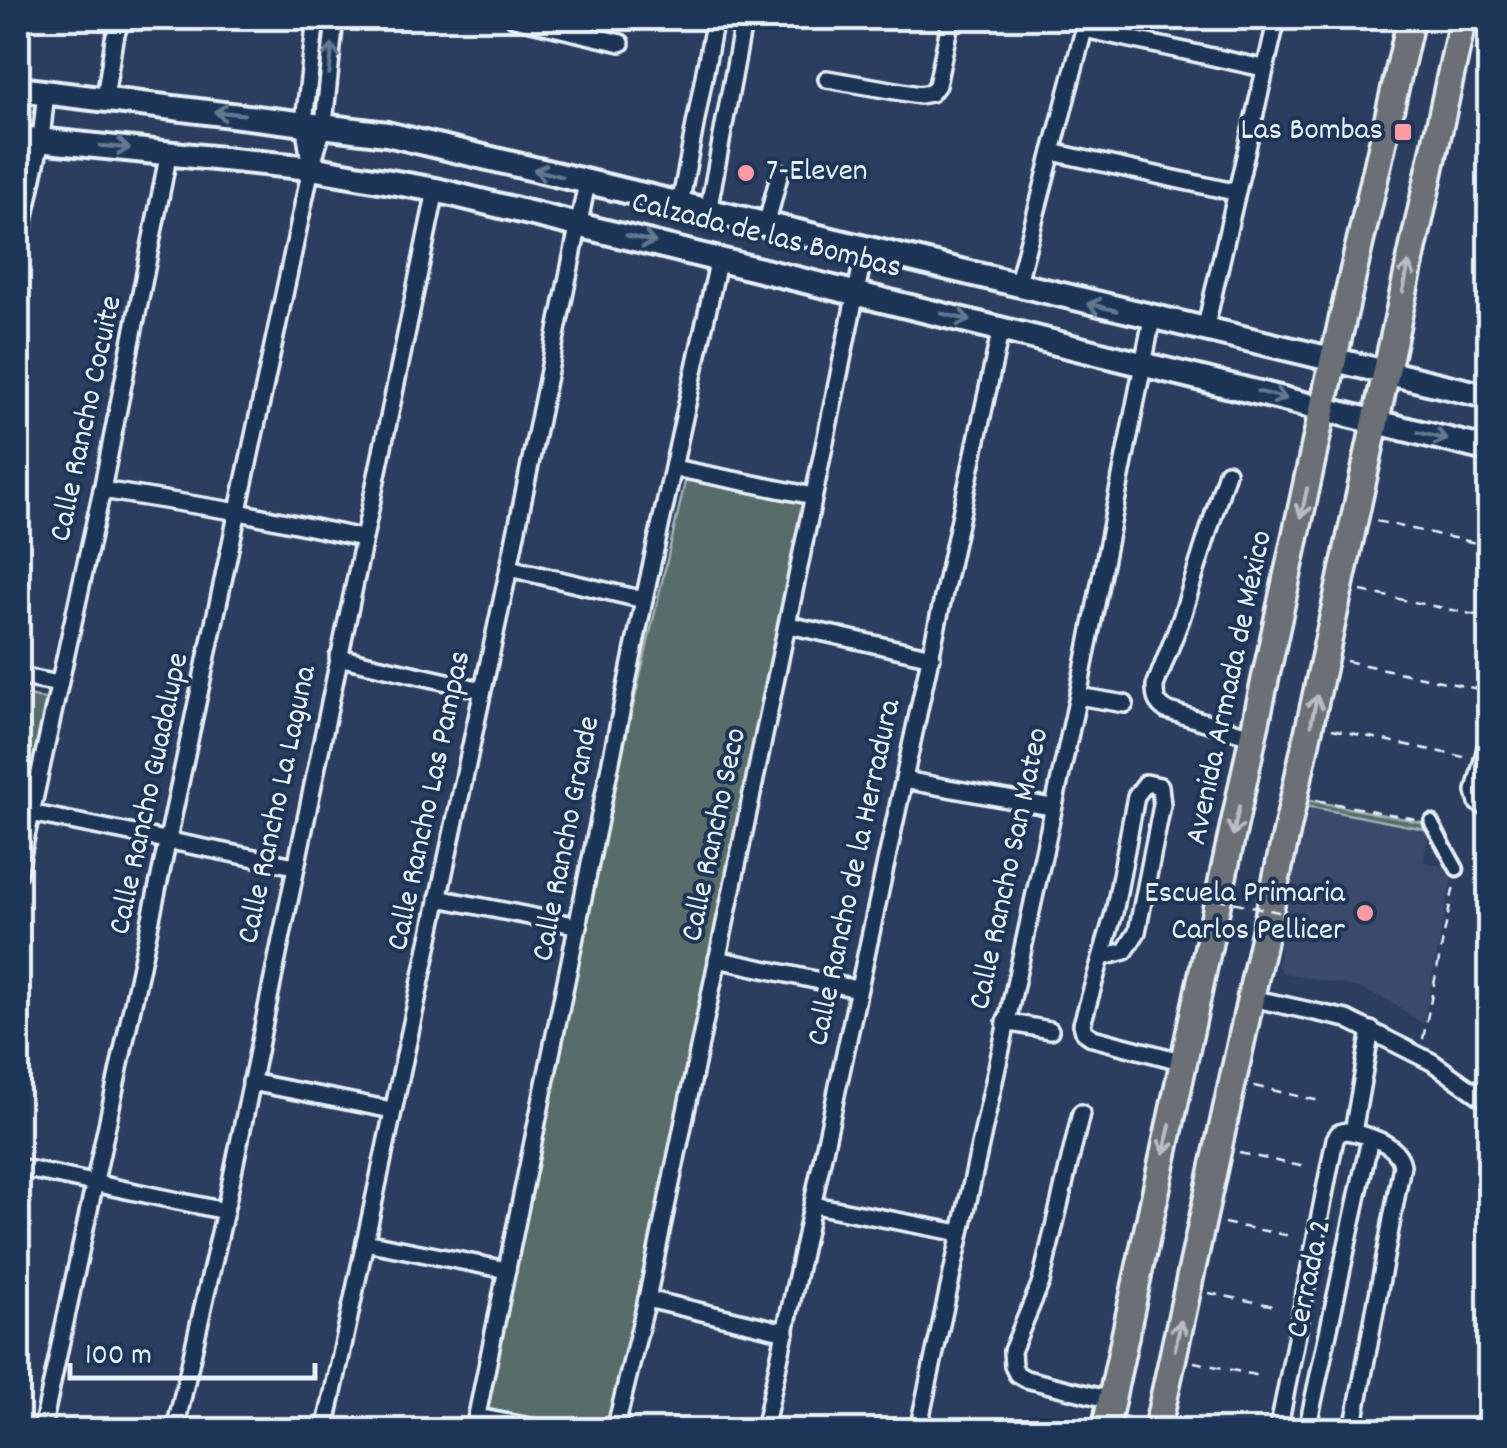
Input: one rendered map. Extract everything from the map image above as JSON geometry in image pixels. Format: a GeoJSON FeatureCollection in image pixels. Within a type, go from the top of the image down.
{"type":"FeatureCollection","features":[{"type":"Feature","properties":{"kind":"main road","name":"Avenida Armada de México"},"geometry":{"type":"LineString","coordinates":[[1105,1430],[1333,361],[1411,18]]}},
{"type":"Feature","properties":{"kind":"main road"},"geometry":{"type":"LineString","coordinates":[[1157,1430],[1463,18]]}},
{"type":"Feature","properties":{"kind":"main road","name":"Calzada de las Bombas"},"geometry":{"type":"LineString","coordinates":[[18,88],[387,134],[1490,397]]}},
{"type":"Feature","properties":{"kind":"main road","name":"Calzada de las Bombas"},"geometry":{"type":"LineString","coordinates":[[29,139],[311,168],[436,190],[1490,450]]}},
{"type":"Feature","properties":{"kind":"street"},"geometry":{"type":"LineString","coordinates":[[105,98],[114,39],[122,18]]}},
{"type":"Feature","properties":{"kind":"street"},"geometry":{"type":"LineString","coordinates":[[311,168],[316,18]]}},
{"type":"Feature","properties":{"kind":"street"},"geometry":{"type":"LineString","coordinates":[[314,123],[335,18]]}},
{"type":"Feature","properties":{"kind":"street"},"geometry":{"type":"LineString","coordinates":[[514,18],[621,43]]}},
{"type":"Feature","properties":{"kind":"street"},"geometry":{"type":"LineString","coordinates":[[680,205],[715,18]]}},
{"type":"Feature","properties":{"kind":"street"},"geometry":{"type":"LineString","coordinates":[[708,212],[744,18]]}},
{"type":"Feature","properties":{"kind":"street"},"geometry":{"type":"LineString","coordinates":[[828,79],[918,95],[932,93],[951,18]]}},
{"type":"Feature","properties":{"kind":"street"},"geometry":{"type":"LineString","coordinates":[[1205,330],[1277,18]]}},
{"type":"Feature","properties":{"kind":"street"},"geometry":{"type":"LineString","coordinates":[[1017,286],[1085,23],[1263,68]]}},
{"type":"Feature","properties":{"kind":"street"},"geometry":{"type":"LineString","coordinates":[[707,60],[735,66]]}},
{"type":"Feature","properties":{"kind":"street"},"geometry":{"type":"LineString","coordinates":[[18,249],[29,139],[46,92]]}},
{"type":"Feature","properties":{"kind":"street","name":"Calle Rancho Cocuite"},"geometry":{"type":"LineString","coordinates":[[18,873],[102,490],[169,152]]}},
{"type":"Feature","properties":{"kind":"street"},"geometry":{"type":"LineString","coordinates":[[1052,152],[1234,192]]}},
{"type":"Feature","properties":{"kind":"street","name":"Calle Rancho Guadalupe"},"geometry":{"type":"LineString","coordinates":[[42,1430],[311,168]]}},
{"type":"Feature","properties":{"kind":"street"},"geometry":{"type":"LineString","coordinates":[[766,226],[780,172]]}},
{"type":"Feature","properties":{"kind":"street","name":"Calle Rancho Las Pampas"},"geometry":{"type":"LineString","coordinates":[[324,1430],[509,568],[586,183]]}},
{"type":"Feature","properties":{"kind":"street","name":"Calle Rancho La Laguna"},"geometry":{"type":"LineString","coordinates":[[175,1430],[436,190]]}},
{"type":"Feature","properties":{"kind":"street","name":"Calle Rancho Seco"},"geometry":{"type":"LineString","coordinates":[[615,1430],[647,1300],[865,249]]}},
{"type":"Feature","properties":{"kind":"street","name":"Calle Rancho Grande"},"geometry":{"type":"LineString","coordinates":[[476,1424],[644,600],[719,258]]}},
{"type":"Feature","properties":{"kind":"street","name":"Calle Rancho San Mateo"},"geometry":{"type":"LineString","coordinates":[[918,1430],[1078,696],[1152,319]]}},
{"type":"Feature","properties":{"kind":"street","name":"Calle Rancho de la Herradura"},"geometry":{"type":"LineString","coordinates":[[764,1430],[1002,328]]}},
{"type":"Feature","properties":{"kind":"street"},"geometry":{"type":"LineString","coordinates":[[674,468],[813,496]]}},
{"type":"Feature","properties":{"kind":"street"},"geometry":{"type":"LineString","coordinates":[[1227,472],[1181,619],[1155,686],[1158,704],[1174,714],[1254,737]]}},
{"type":"Feature","properties":{"kind":"street"},"geometry":{"type":"LineString","coordinates":[[102,490],[239,512],[362,538]]}},
{"type":"Feature","properties":{"kind":"street"},"geometry":{"type":"LineString","coordinates":[[509,568],[644,600]]}},
{"type":"Feature","properties":{"kind":"street"},"geometry":{"type":"LineString","coordinates":[[789,625],[932,657]]}},
{"type":"Feature","properties":{"kind":"street"},"geometry":{"type":"LineString","coordinates":[[338,657],[482,690]]}},
{"type":"Feature","properties":{"kind":"street"},"geometry":{"type":"LineString","coordinates":[[18,676],[58,684]]}},
{"type":"Feature","properties":{"kind":"street"},"geometry":{"type":"LineString","coordinates":[[1078,696],[1125,704]]}},
{"type":"Feature","properties":{"kind":"street"},"geometry":{"type":"LineString","coordinates":[[1490,732],[1476,791],[1478,803],[1490,809]]}},
{"type":"Feature","properties":{"kind":"street"},"geometry":{"type":"LineString","coordinates":[[904,780],[1051,807]]}},
{"type":"Feature","properties":{"kind":"street"},"geometry":{"type":"LineString","coordinates":[[1103,957],[1125,951],[1137,932],[1162,804],[1160,786],[1146,783],[1136,796],[1103,957],[1083,1016],[1084,1032],[1093,1038],[1184,1062]]}},
{"type":"Feature","properties":{"kind":"street"},"geometry":{"type":"LineString","coordinates":[[30,813],[295,866]]}},
{"type":"Feature","properties":{"kind":"street"},"geometry":{"type":"LineString","coordinates":[[1431,822],[1457,869]]}},
{"type":"Feature","properties":{"kind":"street"},"geometry":{"type":"LineString","coordinates":[[438,898],[579,926]]}},
{"type":"Feature","properties":{"kind":"street"},"geometry":{"type":"LineString","coordinates":[[717,959],[857,989]]}},
{"type":"Feature","properties":{"kind":"street"},"geometry":{"type":"LineString","coordinates":[[1251,998],[1347,1020],[1371,1030],[1420,1055],[1490,1102]]}},
{"type":"Feature","properties":{"kind":"street"},"geometry":{"type":"LineString","coordinates":[[1005,1022],[1050,1030]]}},
{"type":"Feature","properties":{"kind":"street"},"geometry":{"type":"LineString","coordinates":[[1354,1132],[1371,1030]]}},
{"type":"Feature","properties":{"kind":"street"},"geometry":{"type":"LineString","coordinates":[[251,1082],[392,1110]]}},
{"type":"Feature","properties":{"kind":"street"},"geometry":{"type":"LineString","coordinates":[[1081,1113],[1041,1282],[1012,1351],[1013,1366],[1017,1374],[1026,1378],[1111,1400]]}},
{"type":"Feature","properties":{"kind":"street"},"geometry":{"type":"LineString","coordinates":[[1282,1430],[1280,1421],[1336,1139],[1339,1133],[1354,1132],[1397,1151],[1402,1165],[1353,1430]]}},
{"type":"Feature","properties":{"kind":"street","name":"Cerrada 2"},"geometry":{"type":"LineString","coordinates":[[1306,1430],[1370,1139]]}},
{"type":"Feature","properties":{"kind":"street"},"geometry":{"type":"LineString","coordinates":[[18,1166],[224,1211]]}},
{"type":"Feature","properties":{"kind":"street"},"geometry":{"type":"LineString","coordinates":[[814,1205],[960,1233]]}},
{"type":"Feature","properties":{"kind":"street"},"geometry":{"type":"LineString","coordinates":[[365,1242],[507,1270]]}},
{"type":"Feature","properties":{"kind":"street"},"geometry":{"type":"LineString","coordinates":[[647,1300],[786,1332]]}},
{"type":"Feature","properties":{"kind":"street"},"geometry":{"type":"LineString","coordinates":[[476,1424],[546,1430]]}},
{"type":"Feature","properties":{"kind":"path"},"geometry":{"type":"LineString","coordinates":[[1355,517],[1490,546]]}},
{"type":"Feature","properties":{"kind":"path"},"geometry":{"type":"LineString","coordinates":[[1340,586],[1490,618]]}},
{"type":"Feature","properties":{"kind":"path"},"geometry":{"type":"LineString","coordinates":[[1325,656],[1478,689]]}},
{"type":"Feature","properties":{"kind":"path"},"geometry":{"type":"LineString","coordinates":[[1311,725],[1464,757]]}},
{"type":"Feature","properties":{"kind":"path"},"geometry":{"type":"LineString","coordinates":[[1295,795],[1431,822]]}},
{"type":"Feature","properties":{"kind":"path"},"geometry":{"type":"LineString","coordinates":[[1420,1055],[1457,869]]}},
{"type":"Feature","properties":{"kind":"path"},"geometry":{"type":"LineString","coordinates":[[1199,895],[1284,913]]}},
{"type":"Feature","properties":{"kind":"path"},"geometry":{"type":"LineString","coordinates":[[1233,1082],[1320,1101]]}},
{"type":"Feature","properties":{"kind":"path"},"geometry":{"type":"LineString","coordinates":[[1218,1149],[1305,1167]]}},
{"type":"Feature","properties":{"kind":"path"},"geometry":{"type":"LineString","coordinates":[[1204,1218],[1291,1236]]}},
{"type":"Feature","properties":{"kind":"path"},"geometry":{"type":"LineString","coordinates":[[1188,1289],[1275,1306]]}},
{"type":"Feature","properties":{"kind":"path"},"geometry":{"type":"LineString","coordinates":[[1173,1358],[1260,1376]]}},
{"type":"Feature","properties":{"kind":"shaded area","name":"Escuela Primaria Carlos Pellicer"},"geometry":{"type":"Polygon","coordinates":[[[1306,806],[1430,830],[1423,862],[1454,868],[1423,1024],[1392,1002],[1359,988],[1283,973],[1277,966],[1306,806]]]}},
{"type":"Feature","properties":{"kind":"green space"},"geometry":{"type":"Polygon","coordinates":[[[689,465],[811,490],[613,1430],[568,1430],[487,1408],[582,927],[689,465]]]}},
{"type":"Feature","properties":{"kind":"green space"},"geometry":{"type":"Polygon","coordinates":[[[18,694],[49,700],[18,840],[18,694]]]}},
{"type":"Feature","properties":{"kind":"green space"},"geometry":{"type":"Polygon","coordinates":[[[1307,800],[1431,824],[1430,830],[1306,806],[1307,800]]]}},
{"type":"Feature","properties":{"kind":"place","name":"Las Bombas"},"geometry":{"type":"Point","coordinates":[1403,132]}},
{"type":"Feature","properties":{"kind":"place","name":"7-Eleven"},"geometry":{"type":"Point","coordinates":[746,173]}},
{"type":"Feature","properties":{"kind":"place","name":"Escuela Primaria Carlos Pellicer"},"geometry":{"type":"Point","coordinates":[1365,913]}}]}
